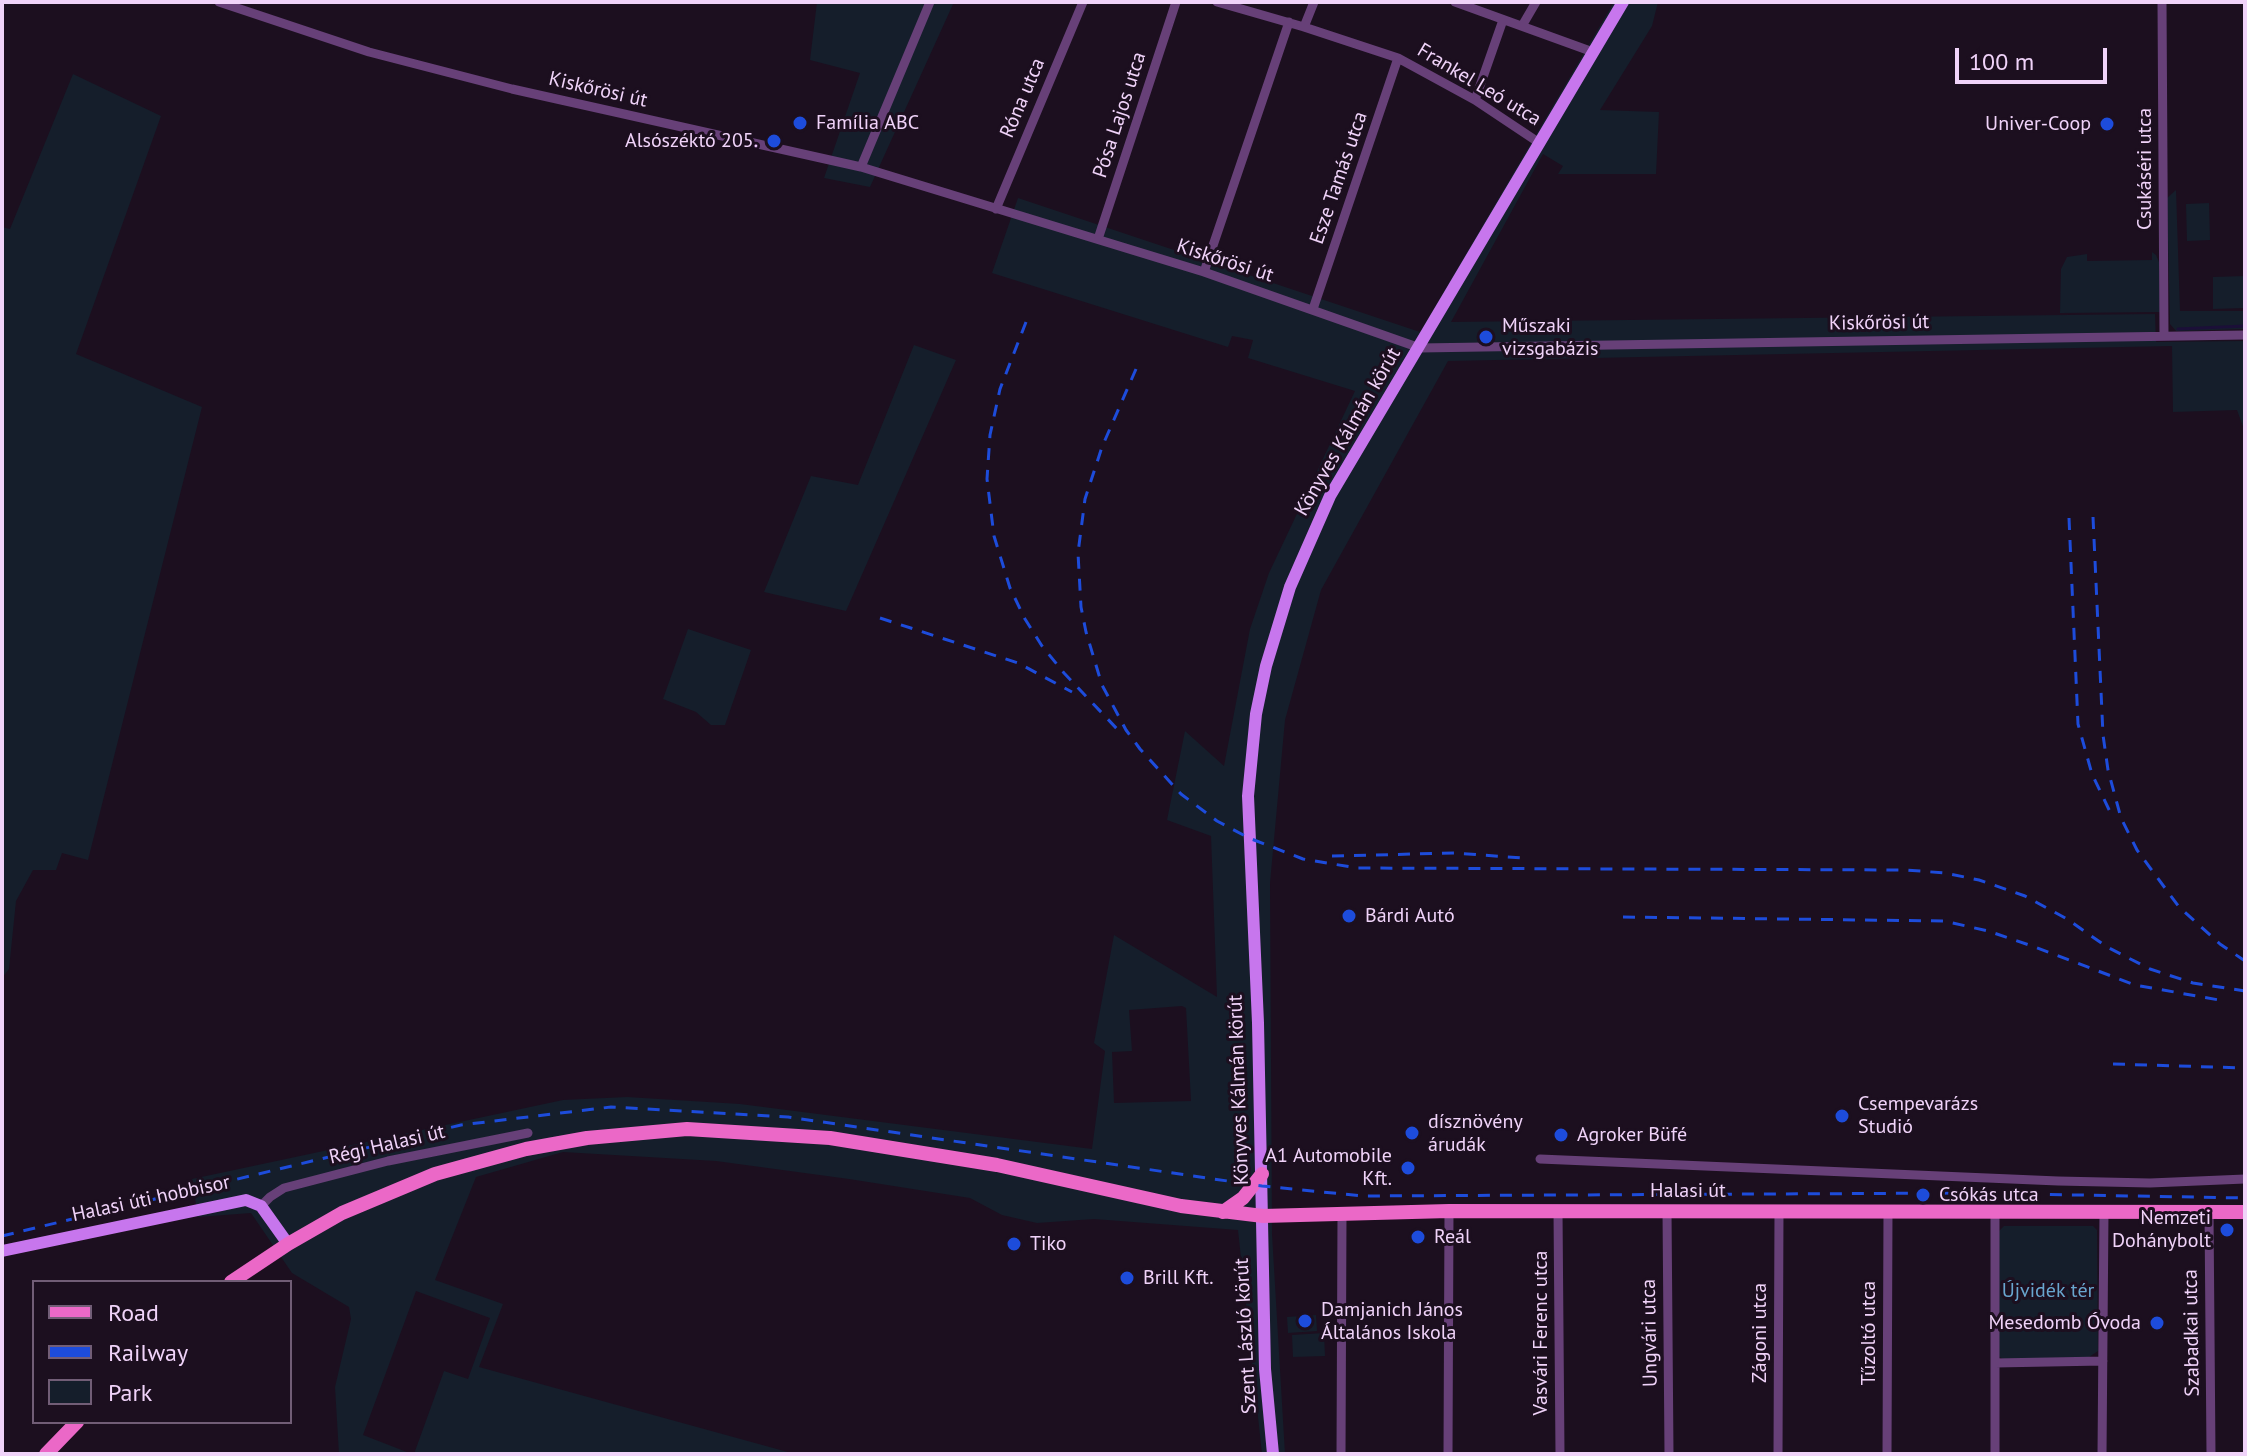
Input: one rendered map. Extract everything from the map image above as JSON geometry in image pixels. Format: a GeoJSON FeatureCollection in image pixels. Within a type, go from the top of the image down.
{"type":"FeatureCollection","features":[{"type":"Feature","properties":{"kind":"main road","name":"Halasi út"},"geometry":{"type":"LineString","coordinates":[[234,1280],[342,1213],[397,1189],[477,1161],[587,1138],[687,1129],[830,1138],[997,1165],[1132,1196],[1263,1216],[1449,1211],[2245,1212]]}},
{"type":"Feature","properties":{"kind":"main road"},"geometry":{"type":"LineString","coordinates":[[1222,1212],[1243,1198],[1262,1174]]}},
{"type":"Feature","properties":{"kind":"main road"},"geometry":{"type":"LineString","coordinates":[[46,1454],[75,1424]]}},
{"type":"Feature","properties":{"kind":"street","name":"Kiskőrösi út"},"geometry":{"type":"LineString","coordinates":[[219,2],[369,52],[861,167],[1204,272],[1420,348],[2245,335]]}},
{"type":"Feature","properties":{"kind":"street"},"geometry":{"type":"LineString","coordinates":[[861,167],[930,2]]}},
{"type":"Feature","properties":{"kind":"street","name":"Róna utca"},"geometry":{"type":"LineString","coordinates":[[996,209],[1083,2]]}},
{"type":"Feature","properties":{"kind":"street","name":"Pósa Lajos utca"},"geometry":{"type":"LineString","coordinates":[[1098,239],[1176,2]]}},
{"type":"Feature","properties":{"kind":"street","name":"Frankel Leó utca"},"geometry":{"type":"LineString","coordinates":[[1217,2],[1398,58],[1475,100],[1538,142]]}},
{"type":"Feature","properties":{"kind":"street"},"geometry":{"type":"LineString","coordinates":[[1304,27],[1314,2]]}},
{"type":"Feature","properties":{"kind":"street"},"geometry":{"type":"LineString","coordinates":[[1458,2],[1593,52]]}},
{"type":"Feature","properties":{"kind":"street"},"geometry":{"type":"LineString","coordinates":[[1522,26],[1536,2]]}},
{"type":"Feature","properties":{"kind":"street","name":"Könyves Kálmán körút"},"geometry":{"type":"LineString","coordinates":[[1263,1216],[1248,796],[1256,714],[1278,619],[1330,496],[1623,2]]}},
{"type":"Feature","properties":{"kind":"street","name":"Csukáséri utca"},"geometry":{"type":"LineString","coordinates":[[2162,2],[2164,336]]}},
{"type":"Feature","properties":{"kind":"street"},"geometry":{"type":"LineString","coordinates":[[1475,100],[1503,20]]}},
{"type":"Feature","properties":{"kind":"street"},"geometry":{"type":"LineString","coordinates":[[1204,272],[1289,22]]}},
{"type":"Feature","properties":{"kind":"street","name":"Esze Tamás utca"},"geometry":{"type":"LineString","coordinates":[[1313,309],[1398,58]]}},
{"type":"Feature","properties":{"kind":"street","name":"Régi Halasi út"},"geometry":{"type":"LineString","coordinates":[[261,1206],[284,1188],[388,1161],[528,1133]]}},
{"type":"Feature","properties":{"kind":"street"},"geometry":{"type":"LineString","coordinates":[[1540,1159],[2069,1181],[2150,1183],[2245,1179]]}},
{"type":"Feature","properties":{"kind":"street","name":"Halasi úti hobbisor"},"geometry":{"type":"LineString","coordinates":[[2,1251],[231,1202],[246,1200],[261,1206]]}},
{"type":"Feature","properties":{"kind":"street"},"geometry":{"type":"LineString","coordinates":[[261,1206],[288,1244]]}},
{"type":"Feature","properties":{"kind":"street"},"geometry":{"type":"LineString","coordinates":[[1448,1454],[1449,1211]]}},
{"type":"Feature","properties":{"kind":"street","name":"Vasvári Ferenc utca"},"geometry":{"type":"LineString","coordinates":[[1558,1211],[1560,1454]]}},
{"type":"Feature","properties":{"kind":"street","name":"Ungvári utca"},"geometry":{"type":"LineString","coordinates":[[1667,1211],[1669,1454]]}},
{"type":"Feature","properties":{"kind":"street","name":"Zágoni utca"},"geometry":{"type":"LineString","coordinates":[[1778,1454],[1779,1211]]}},
{"type":"Feature","properties":{"kind":"street","name":"Tűzoltó utca"},"geometry":{"type":"LineString","coordinates":[[1887,1454],[1888,1211]]}},
{"type":"Feature","properties":{"kind":"street"},"geometry":{"type":"LineString","coordinates":[[1995,1211],[1995,1454]]}},
{"type":"Feature","properties":{"kind":"street"},"geometry":{"type":"LineString","coordinates":[[2102,1454],[2104,1212]]}},
{"type":"Feature","properties":{"kind":"street","name":"Szabadkai utca"},"geometry":{"type":"LineString","coordinates":[[2209,1212],[2211,1454]]}},
{"type":"Feature","properties":{"kind":"street"},"geometry":{"type":"LineString","coordinates":[[1341,1454],[1342,1215]]}},
{"type":"Feature","properties":{"kind":"street","name":"Szent László körút"},"geometry":{"type":"LineString","coordinates":[[1263,1216],[1265,1369],[1273,1454]]}},
{"type":"Feature","properties":{"kind":"street"},"geometry":{"type":"LineString","coordinates":[[1995,1363],[2103,1361]]}},
{"type":"Feature","properties":{"kind":"green space"},"geometry":{"type":"Polygon","coordinates":[[[817,2],[954,2],[870,187],[824,178],[860,73],[810,60],[817,2]]]}},
{"type":"Feature","properties":{"kind":"green space"},"geometry":{"type":"Polygon","coordinates":[[[1614,2],[1658,2],[1652,26],[1600,110],[1659,112],[1656,174],[1558,174],[1563,166],[1543,154],[1451,322],[2155,314],[2156,342],[2245,341],[2245,432],[2237,410],[2173,412],[2172,346],[1448,361],[1321,590],[1285,720],[1270,883],[1272,1234],[1285,1454],[1262,1454],[1238,1230],[1094,1219],[1037,1223],[1002,1215],[970,1198],[849,1179],[716,1161],[563,1152],[476,1177],[435,1280],[503,1304],[479,1367],[795,1454],[414,1454],[444,1371],[468,1379],[490,1318],[416,1291],[363,1435],[412,1454],[339,1454],[335,1387],[351,1319],[349,1307],[292,1273],[251,1213],[198,1217],[192,1179],[563,1100],[627,1097],[740,1104],[1092,1149],[1105,1051],[1094,1043],[1114,935],[1217,997],[1211,836],[1167,820],[1185,731],[1224,766],[1250,629],[1269,573],[1355,391],[1248,358],[1253,340],[1232,336],[1228,347],[992,273],[1018,198],[1420,332],[1614,2]],[[1186,1008],[1129,1010],[1132,1051],[1112,1052],[1114,1103],[1191,1101],[1186,1008]]]}},
{"type":"Feature","properties":{"kind":"green space"},"geometry":{"type":"Polygon","coordinates":[[[73,74],[161,116],[76,354],[202,407],[88,860],[62,853],[56,870],[33,870],[16,901],[9,969],[2,978],[2,227],[10,229],[73,74]]]}},
{"type":"Feature","properties":{"kind":"green space"},"geometry":{"type":"Polygon","coordinates":[[[2176,190],[2180,311],[2245,311],[2245,329],[2176,331],[2170,324],[2167,198],[2176,190]]]}},
{"type":"Feature","properties":{"kind":"green space"},"geometry":{"type":"Polygon","coordinates":[[[2209,203],[2210,240],[2187,241],[2186,204],[2209,203]]]}},
{"type":"Feature","properties":{"kind":"green space"},"geometry":{"type":"Polygon","coordinates":[[[2152,252],[2159,262],[2160,312],[2060,313],[2061,269],[2067,257],[2087,254],[2087,261],[2152,260],[2152,252]]]}},
{"type":"Feature","properties":{"kind":"green space"},"geometry":{"type":"Polygon","coordinates":[[[2245,276],[2245,308],[2213,309],[2213,277],[2245,276]]]}},
{"type":"Feature","properties":{"kind":"green space"},"geometry":{"type":"Polygon","coordinates":[[[914,345],[956,360],[846,611],[764,592],[811,476],[858,485],[914,345]]]}},
{"type":"Feature","properties":{"kind":"green space"},"geometry":{"type":"Polygon","coordinates":[[[688,629],[751,650],[725,725],[711,725],[696,712],[663,699],[688,629]]]}},
{"type":"Feature","properties":{"kind":"green space","name":"Újvidék tér"},"geometry":{"type":"Polygon","coordinates":[[[2004,1226],[2093,1226],[2097,1230],[2098,1351],[2089,1357],[2003,1359],[1998,1356],[1999,1231],[2004,1226]]]}},
{"type":"Feature","properties":{"kind":"green space"},"geometry":{"type":"Polygon","coordinates":[[[1316,1315],[1317,1331],[1288,1333],[1287,1317],[1316,1315]]]}},
{"type":"Feature","properties":{"kind":"green space"},"geometry":{"type":"Polygon","coordinates":[[[1324,1333],[1325,1356],[1293,1357],[1292,1335],[1324,1333]]]}},
{"type":"Feature","properties":{"kind":"waterway"},"geometry":{"type":"LineString","coordinates":[[2178,329],[2245,326]]}},
{"type":"Feature","properties":{"kind":"railway"},"geometry":{"type":"LineString","coordinates":[[1026,322],[1000,389],[990,435],[987,479],[994,536],[1010,588],[1042,646],[1119,731]]}},
{"type":"Feature","properties":{"kind":"railway"},"geometry":{"type":"LineString","coordinates":[[1136,369],[1102,447],[1085,499],[1078,553],[1081,607],[1102,685],[1126,730],[1181,794],[1217,821],[1249,838],[1303,859],[1357,868],[1906,870],[1945,873],[1979,880],[2025,896],[2067,919],[2107,947],[2150,969],[2193,983],[2245,991]]}},
{"type":"Feature","properties":{"kind":"railway"},"geometry":{"type":"LineString","coordinates":[[2093,517],[2103,735],[2108,770],[2121,818],[2137,850],[2179,907],[2220,944],[2245,961]]}},
{"type":"Feature","properties":{"kind":"railway"},"geometry":{"type":"LineString","coordinates":[[2069,518],[2078,724],[2092,774],[2113,818]]}},
{"type":"Feature","properties":{"kind":"railway"},"geometry":{"type":"LineString","coordinates":[[880,618],[1018,663],[1072,692]]}},
{"type":"Feature","properties":{"kind":"railway"},"geometry":{"type":"LineString","coordinates":[[1332,856],[1455,853],[1523,858]]}},
{"type":"Feature","properties":{"kind":"railway"},"geometry":{"type":"LineString","coordinates":[[1623,917],[1944,921],[1988,931],[2135,985],[2219,1000]]}},
{"type":"Feature","properties":{"kind":"railway"},"geometry":{"type":"LineString","coordinates":[[2113,1064],[2245,1068]]}},
{"type":"Feature","properties":{"kind":"railway"},"geometry":{"type":"LineString","coordinates":[[2,1236],[461,1125],[611,1107],[788,1117],[1262,1186],[1363,1196],[1968,1193],[2245,1198]]}},
{"type":"Feature","properties":{"kind":"place","name":"Família ABC"},"geometry":{"type":"Point","coordinates":[800,123]}},
{"type":"Feature","properties":{"kind":"place","name":"Univer-Coop"},"geometry":{"type":"Point","coordinates":[2107,124]}},
{"type":"Feature","properties":{"kind":"place","name":"Alsószéktó 205."},"geometry":{"type":"Point","coordinates":[774,141]}},
{"type":"Feature","properties":{"kind":"place","name":"Műszaki vizsgabázis"},"geometry":{"type":"Point","coordinates":[1486,337]}},
{"type":"Feature","properties":{"kind":"place","name":"Bárdi Autó"},"geometry":{"type":"Point","coordinates":[1349,916]}},
{"type":"Feature","properties":{"kind":"place","name":"Csempevarázs Studió"},"geometry":{"type":"Point","coordinates":[1842,1116]}},
{"type":"Feature","properties":{"kind":"place","name":"dísznövény árudák"},"geometry":{"type":"Point","coordinates":[1412,1133]}},
{"type":"Feature","properties":{"kind":"place","name":"Agroker Büfé"},"geometry":{"type":"Point","coordinates":[1561,1135]}},
{"type":"Feature","properties":{"kind":"place","name":"A1 Automobile Kft."},"geometry":{"type":"Point","coordinates":[1408,1168]}},
{"type":"Feature","properties":{"kind":"place","name":"Csókás utca"},"geometry":{"type":"Point","coordinates":[1923,1195]}},
{"type":"Feature","properties":{"kind":"place","name":"Nemzeti Dohánybolt"},"geometry":{"type":"Point","coordinates":[2227,1230]}},
{"type":"Feature","properties":{"kind":"place","name":"Reál"},"geometry":{"type":"Point","coordinates":[1418,1237]}},
{"type":"Feature","properties":{"kind":"place","name":"Tiko"},"geometry":{"type":"Point","coordinates":[1014,1244]}},
{"type":"Feature","properties":{"kind":"place","name":"Brill Kft."},"geometry":{"type":"Point","coordinates":[1127,1278]}},
{"type":"Feature","properties":{"kind":"place","name":"Damjanich János Általános Iskola"},"geometry":{"type":"Point","coordinates":[1305,1321]}},
{"type":"Feature","properties":{"kind":"place","name":"Mesedomb Óvoda"},"geometry":{"type":"Point","coordinates":[2157,1323]}}]}
